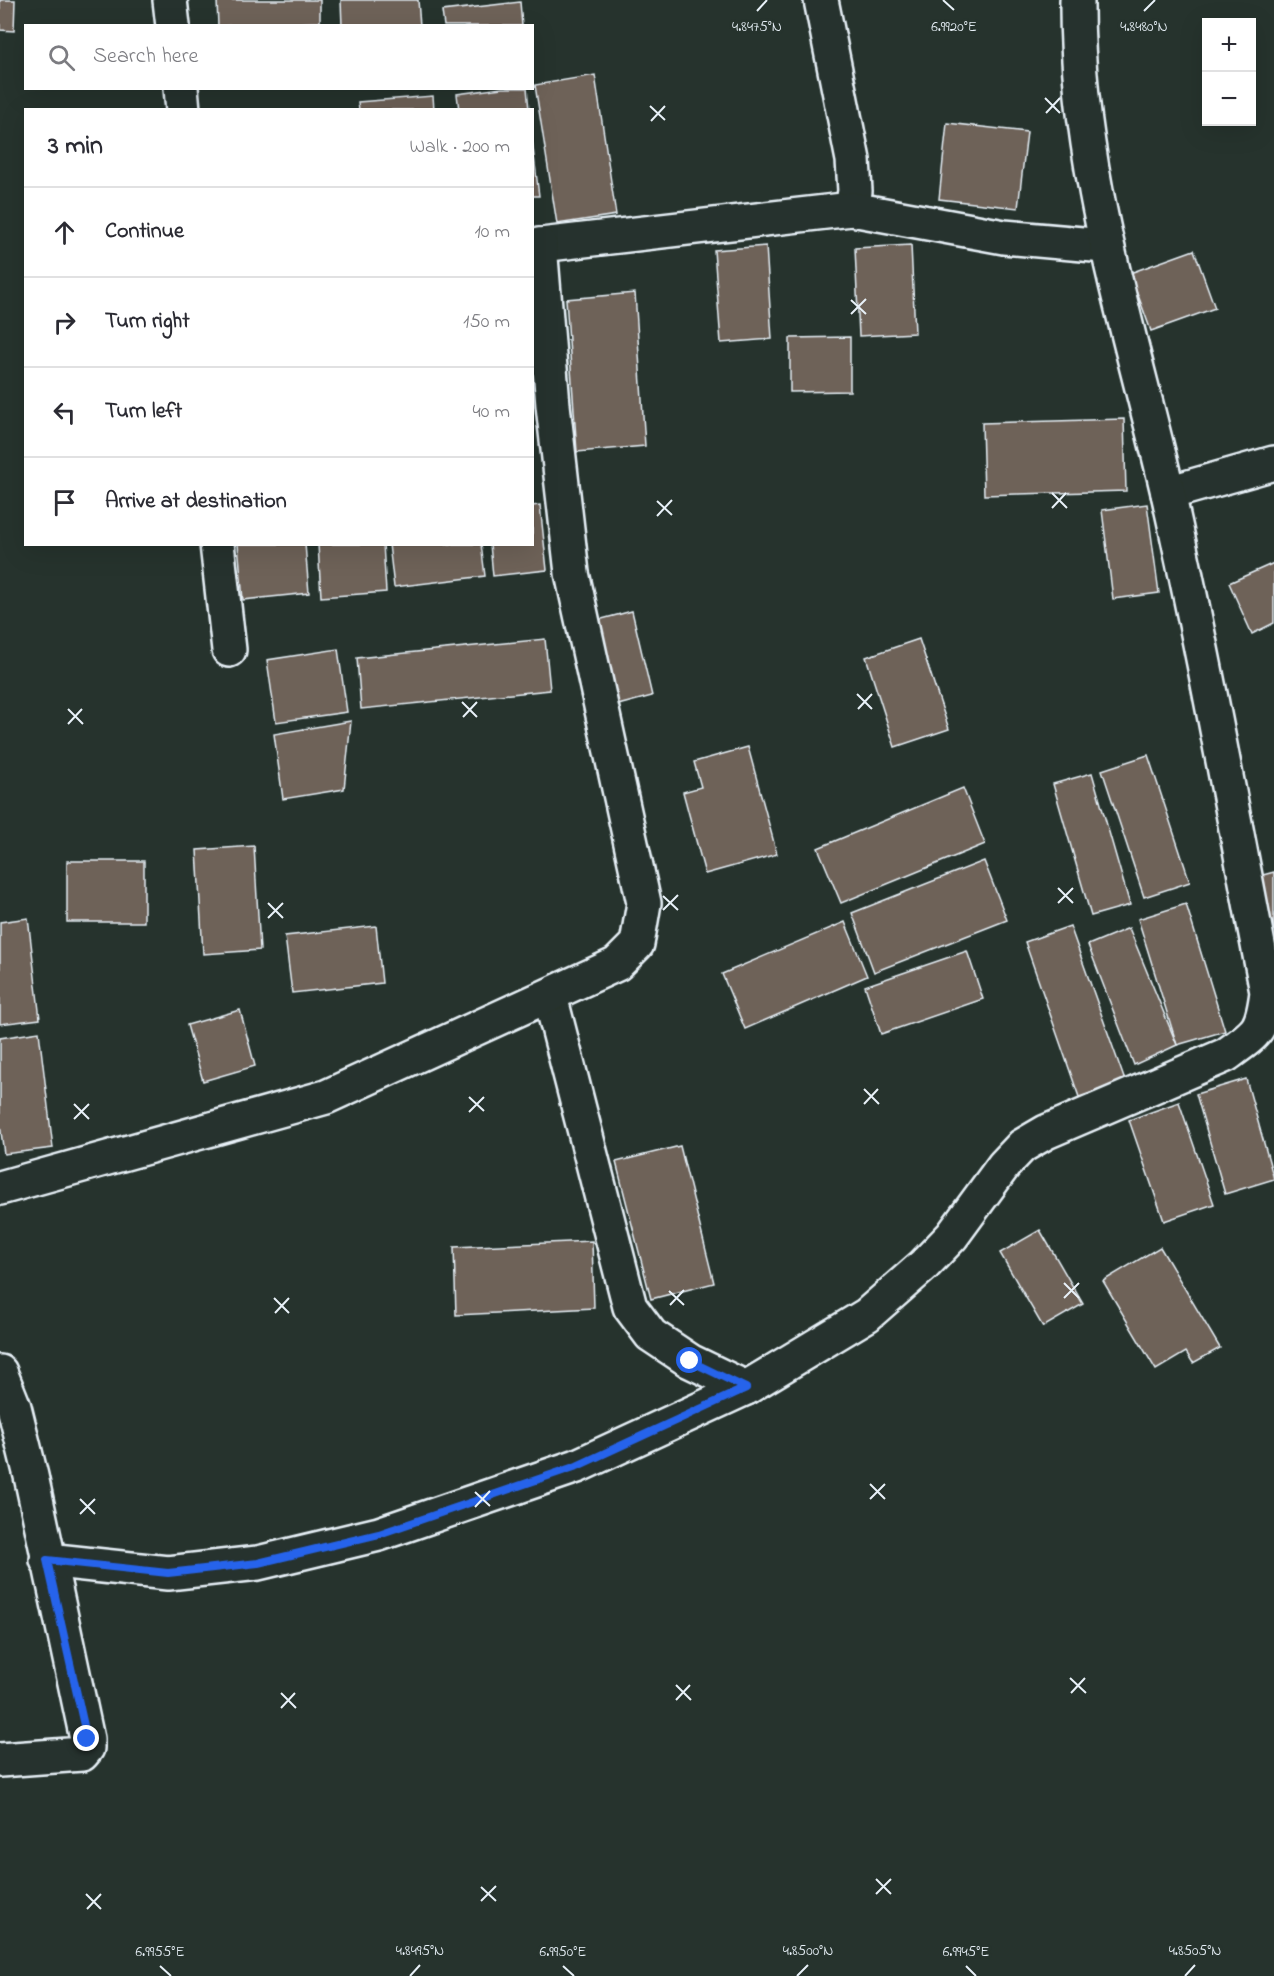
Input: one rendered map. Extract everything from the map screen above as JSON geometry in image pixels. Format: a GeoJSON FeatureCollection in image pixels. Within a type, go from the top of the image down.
{"type":"FeatureCollection","features":[{"type":"Feature","properties":{"kind":"street"},"geometry":{"type":"LineString","coordinates":[[170,0],[173,24]]}},
{"type":"Feature","properties":{"kind":"street"},"geometry":{"type":"LineString","coordinates":[[821,0],[853,160],[855,191],[852,209]]}},
{"type":"Feature","properties":{"kind":"street"},"geometry":{"type":"LineString","coordinates":[[47,1560],[168,1573],[258,1563],[368,1536],[577,1466],[746,1388],[867,1315],[945,1243],[1022,1146],[1046,1132],[1226,1055],[1245,1042],[1263,1023],[1267,992],[1168,493],[1105,246],[1089,146],[1077,31],[1077,0]]}},
{"type":"Feature","properties":{"kind":"street"},"geometry":{"type":"LineString","coordinates":[[181,90],[183,108]]}},
{"type":"Feature","properties":{"kind":"street"},"geometry":{"type":"LineString","coordinates":[[0,1188],[326,1097],[617,964],[637,944],[644,903],[608,748],[572,573],[536,246],[852,209],[1004,237],[1105,246]]}},
{"type":"Feature","properties":{"kind":"street"},"geometry":{"type":"LineString","coordinates":[[1168,493],[1274,463]]}},
{"type":"Feature","properties":{"kind":"street"},"geometry":{"type":"LineString","coordinates":[[217,546],[229,650]]}},
{"type":"Feature","properties":{"kind":"street"},"geometry":{"type":"LineString","coordinates":[[550,996],[630,1307],[651,1335],[690,1361],[746,1388]]}},
{"type":"Feature","properties":{"kind":"street"},"geometry":{"type":"LineString","coordinates":[[0,1372],[17,1419],[87,1748],[82,1754],[0,1760]]}},
{"type":"Feature","properties":{"kind":"building"},"geometry":{"type":"Polygon","coordinates":[[[0,0],[15,0],[14,31],[0,30],[0,0]]]}},
{"type":"Feature","properties":{"kind":"building"},"geometry":{"type":"Polygon","coordinates":[[[217,0],[320,0],[320,22],[218,24],[217,0]]]}},
{"type":"Feature","properties":{"kind":"building"},"geometry":{"type":"Polygon","coordinates":[[[341,0],[418,0],[420,24],[342,24],[341,0]]]}},
{"type":"Feature","properties":{"kind":"building"},"geometry":{"type":"Polygon","coordinates":[[[520,2],[522,24],[444,24],[442,11],[520,2]]]}},
{"type":"Feature","properties":{"kind":"building"},"geometry":{"type":"Polygon","coordinates":[[[595,75],[616,215],[557,224],[535,85],[595,75]]]}},
{"type":"Feature","properties":{"kind":"building"},"geometry":{"type":"Polygon","coordinates":[[[487,90],[527,90],[529,108],[459,108],[457,94],[487,90]]]}},
{"type":"Feature","properties":{"kind":"building"},"geometry":{"type":"Polygon","coordinates":[[[433,96],[434,108],[359,108],[358,102],[433,96]]]}},
{"type":"Feature","properties":{"kind":"building"},"geometry":{"type":"Polygon","coordinates":[[[947,123],[1027,132],[1018,208],[939,199],[947,123]]]}},
{"type":"Feature","properties":{"kind":"building"},"geometry":{"type":"Polygon","coordinates":[[[534,156],[539,196],[534,196],[534,156]]]}},
{"type":"Feature","properties":{"kind":"building"},"geometry":{"type":"Polygon","coordinates":[[[911,245],[915,333],[859,336],[855,248],[911,245]]]}},
{"type":"Feature","properties":{"kind":"building"},"geometry":{"type":"Polygon","coordinates":[[[766,246],[772,339],[721,343],[714,250],[766,246]]]}},
{"type":"Feature","properties":{"kind":"building"},"geometry":{"type":"Polygon","coordinates":[[[1194,250],[1215,308],[1151,331],[1130,273],[1194,250]]]}},
{"type":"Feature","properties":{"kind":"building"},"geometry":{"type":"Polygon","coordinates":[[[635,293],[645,446],[577,452],[566,299],[635,293]]]}},
{"type":"Feature","properties":{"kind":"building"},"geometry":{"type":"Polygon","coordinates":[[[850,337],[850,391],[790,392],[790,338],[850,337]]]}},
{"type":"Feature","properties":{"kind":"building"},"geometry":{"type":"Polygon","coordinates":[[[1124,419],[1126,491],[984,495],[982,423],[1124,419]]]}},
{"type":"Feature","properties":{"kind":"building"},"geometry":{"type":"Polygon","coordinates":[[[1147,504],[1159,593],[1113,599],[1102,510],[1147,504]]]}},
{"type":"Feature","properties":{"kind":"building"},"geometry":{"type":"Polygon","coordinates":[[[540,505],[547,570],[493,576],[490,546],[534,546],[534,506],[540,505]]]}},
{"type":"Feature","properties":{"kind":"building"},"geometry":{"type":"Polygon","coordinates":[[[238,546],[305,546],[309,593],[243,600],[238,546]]]}},
{"type":"Feature","properties":{"kind":"building"},"geometry":{"type":"Polygon","coordinates":[[[318,546],[383,546],[386,592],[321,597],[318,546]]]}},
{"type":"Feature","properties":{"kind":"building"},"geometry":{"type":"Polygon","coordinates":[[[389,546],[481,546],[485,576],[394,587],[389,546]]]}},
{"type":"Feature","properties":{"kind":"building"},"geometry":{"type":"Polygon","coordinates":[[[1274,563],[1274,623],[1252,634],[1229,583],[1274,563]]]}},
{"type":"Feature","properties":{"kind":"building"},"geometry":{"type":"Polygon","coordinates":[[[632,611],[652,696],[618,705],[598,620],[632,611]]]}},
{"type":"Feature","properties":{"kind":"building"},"geometry":{"type":"Polygon","coordinates":[[[545,639],[550,690],[361,709],[357,658],[545,639]]]}},
{"type":"Feature","properties":{"kind":"building"},"geometry":{"type":"Polygon","coordinates":[[[919,639],[949,729],[895,747],[866,657],[919,639]]]}},
{"type":"Feature","properties":{"kind":"building"},"geometry":{"type":"Polygon","coordinates":[[[338,649],[347,712],[276,722],[267,660],[338,649]]]}},
{"type":"Feature","properties":{"kind":"building"},"geometry":{"type":"Polygon","coordinates":[[[351,721],[344,789],[283,799],[274,734],[351,721]]]}},
{"type":"Feature","properties":{"kind":"building"},"geometry":{"type":"Polygon","coordinates":[[[748,747],[777,854],[705,874],[683,792],[701,787],[694,762],[748,747]]]}},
{"type":"Feature","properties":{"kind":"building"},"geometry":{"type":"Polygon","coordinates":[[[1148,755],[1190,882],[1144,897],[1102,770],[1148,755]]]}},
{"type":"Feature","properties":{"kind":"building"},"geometry":{"type":"Polygon","coordinates":[[[1092,773],[1130,905],[1091,916],[1053,784],[1092,773]]]}},
{"type":"Feature","properties":{"kind":"building"},"geometry":{"type":"Polygon","coordinates":[[[963,788],[985,844],[841,903],[818,848],[963,788]]]}},
{"type":"Feature","properties":{"kind":"building"},"geometry":{"type":"Polygon","coordinates":[[[254,846],[260,950],[203,954],[197,850],[254,846]]]}},
{"type":"Feature","properties":{"kind":"building"},"geometry":{"type":"Polygon","coordinates":[[[67,861],[144,861],[144,922],[67,922],[67,861]]]}},
{"type":"Feature","properties":{"kind":"building"},"geometry":{"type":"Polygon","coordinates":[[[984,861],[1007,920],[874,972],[852,913],[984,861]]]}},
{"type":"Feature","properties":{"kind":"building"},"geometry":{"type":"Polygon","coordinates":[[[1274,872],[1274,976],[1248,879],[1274,872]]]}},
{"type":"Feature","properties":{"kind":"building"},"geometry":{"type":"Polygon","coordinates":[[[1186,904],[1225,1031],[1177,1045],[1138,919],[1186,904]]]}},
{"type":"Feature","properties":{"kind":"building"},"geometry":{"type":"Polygon","coordinates":[[[28,918],[40,1019],[0,1024],[0,922],[28,918]]]}},
{"type":"Feature","properties":{"kind":"building"},"geometry":{"type":"Polygon","coordinates":[[[845,922],[867,976],[745,1029],[722,974],[845,922]]]}},
{"type":"Feature","properties":{"kind":"building"},"geometry":{"type":"Polygon","coordinates":[[[376,926],[382,983],[292,993],[285,936],[376,926]]]}},
{"type":"Feature","properties":{"kind":"building"},"geometry":{"type":"Polygon","coordinates":[[[1070,926],[1125,1081],[1079,1097],[1025,942],[1070,926]]]}},
{"type":"Feature","properties":{"kind":"building"},"geometry":{"type":"Polygon","coordinates":[[[1129,928],[1177,1045],[1134,1065],[1088,945],[1129,928]]]}},
{"type":"Feature","properties":{"kind":"building"},"geometry":{"type":"Polygon","coordinates":[[[967,951],[983,999],[881,1034],[865,986],[967,951]]]}},
{"type":"Feature","properties":{"kind":"building"},"geometry":{"type":"Polygon","coordinates":[[[240,1010],[255,1066],[203,1081],[187,1025],[240,1010]]]}},
{"type":"Feature","properties":{"kind":"building"},"geometry":{"type":"Polygon","coordinates":[[[39,1032],[53,1148],[4,1154],[0,1124],[0,1038],[39,1032]]]}},
{"type":"Feature","properties":{"kind":"building"},"geometry":{"type":"Polygon","coordinates":[[[1246,1079],[1274,1179],[1225,1194],[1196,1094],[1246,1079]]]}},
{"type":"Feature","properties":{"kind":"building"},"geometry":{"type":"Polygon","coordinates":[[[1179,1102],[1214,1204],[1164,1221],[1129,1120],[1179,1102]]]}},
{"type":"Feature","properties":{"kind":"building"},"geometry":{"type":"Polygon","coordinates":[[[680,1146],[714,1283],[651,1299],[616,1162],[680,1146]]]}},
{"type":"Feature","properties":{"kind":"building"},"geometry":{"type":"Polygon","coordinates":[[[1040,1230],[1083,1304],[1043,1327],[1000,1253],[1040,1230]]]}},
{"type":"Feature","properties":{"kind":"building"},"geometry":{"type":"Polygon","coordinates":[[[592,1241],[594,1308],[456,1315],[454,1247],[592,1241]]]}},
{"type":"Feature","properties":{"kind":"building"},"geometry":{"type":"Polygon","coordinates":[[[1160,1247],[1220,1348],[1193,1363],[1186,1352],[1156,1370],[1103,1281],[1160,1247]]]}},
{"type":"Feature","properties":{"kind":"route"},"geometry":{"type":"LineString","coordinates":[[87,1739],[47,1560],[168,1573],[258,1563],[379,1534],[577,1466],[746,1388],[690,1361]]}}]}
